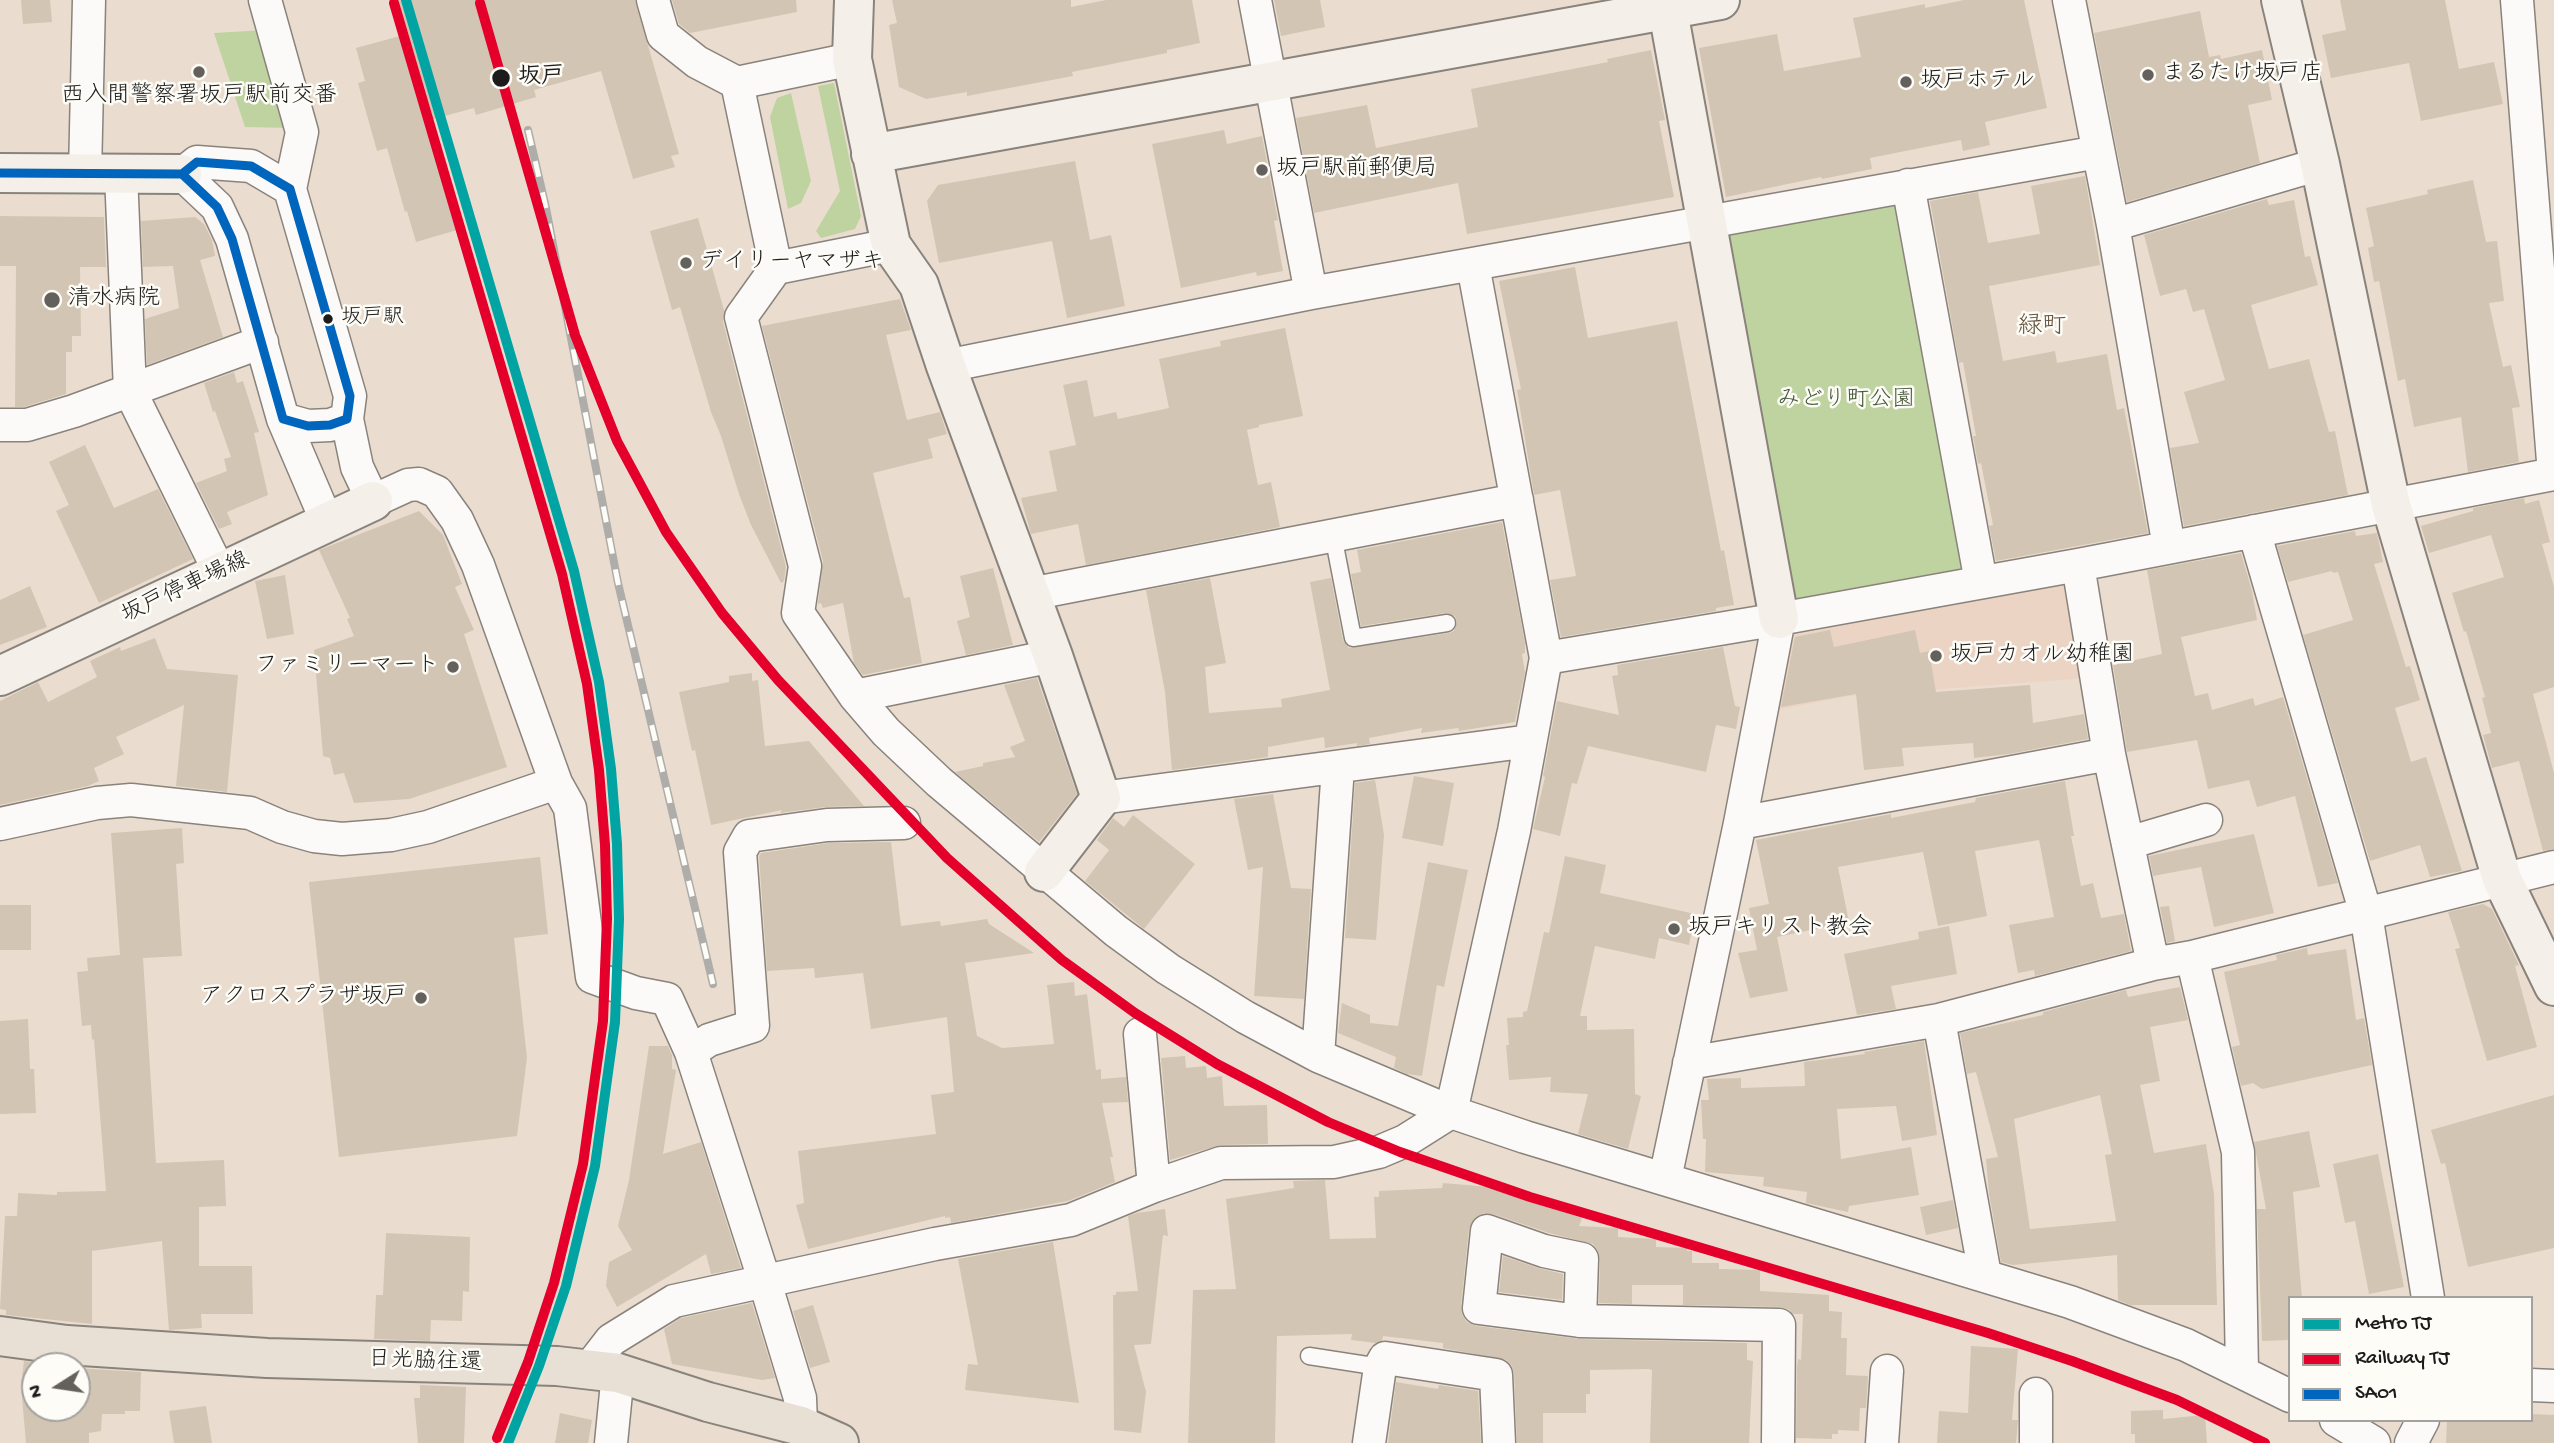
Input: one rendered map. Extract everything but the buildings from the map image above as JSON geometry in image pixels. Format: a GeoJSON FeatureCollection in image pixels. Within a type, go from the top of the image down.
{"type":"FeatureCollection","features":[{"type":"Feature","properties":{"kind":"main road","name":"日光脇往還"},"geometry":{"type":"LineString","coordinates":[[0,1336],[67,1345],[267,1358],[557,1366],[602,1372],[801,1426],[839,1443]]}},
{"type":"Feature","properties":{"kind":"street"},"geometry":{"type":"LineString","coordinates":[[89,0],[103,174],[130,391],[220,573]]}},
{"type":"Feature","properties":{"kind":"street"},"geometry":{"type":"LineString","coordinates":[[265,0],[302,132],[290,189],[350,396],[347,419],[357,467],[373,501],[408,485],[419,484],[437,492],[457,520],[478,565],[556,783],[570,808],[592,977],[636,993],[667,999],[691,1052],[764,1279],[800,1398],[801,1426]]}},
{"type":"Feature","properties":{"kind":"street"},"geometry":{"type":"LineString","coordinates":[[653,0],[663,35],[697,62],[737,83],[852,59]]}},
{"type":"Feature","properties":{"kind":"street"},"geometry":{"type":"LineString","coordinates":[[854,0],[852,59],[891,245],[919,285],[946,366],[1053,656],[1101,798]]}},
{"type":"Feature","properties":{"kind":"street"},"geometry":{"type":"LineString","coordinates":[[1255,0],[1311,293]]}},
{"type":"Feature","properties":{"kind":"street"},"geometry":{"type":"LineString","coordinates":[[871,154],[1667,5],[1720,0]]}},
{"type":"Feature","properties":{"kind":"street"},"geometry":{"type":"LineString","coordinates":[[2069,0],[2113,225],[2169,547]]}},
{"type":"Feature","properties":{"kind":"street"},"geometry":{"type":"LineString","coordinates":[[2281,0],[2320,164],[2391,505],[2502,879],[2554,986]]}},
{"type":"Feature","properties":{"kind":"street"},"geometry":{"type":"LineString","coordinates":[[1546,658],[2078,565],[2554,474],[2517,0]]}},
{"type":"Feature","properties":{"kind":"street"},"geometry":{"type":"LineString","coordinates":[[1665,1179],[1740,823],[1779,619],[1667,5]]}},
{"type":"Feature","properties":{"kind":"street"},"geometry":{"type":"LineString","coordinates":[[737,83],[776,268]]}},
{"type":"Feature","properties":{"kind":"street"},"geometry":{"type":"LineString","coordinates":[[946,366],[1311,293],[2098,152]]}},
{"type":"Feature","properties":{"kind":"street"},"geometry":{"type":"LineString","coordinates":[[0,173],[182,174],[197,162],[251,166],[290,189]]}},
{"type":"Feature","properties":{"kind":"street"},"geometry":{"type":"LineString","coordinates":[[2113,225],[2320,164]]}},
{"type":"Feature","properties":{"kind":"street"},"geometry":{"type":"LineString","coordinates":[[182,174],[217,207],[232,239],[283,419],[327,522]]}},
{"type":"Feature","properties":{"kind":"street"},"geometry":{"type":"LineString","coordinates":[[1908,185],[1981,582]]}},
{"type":"Feature","properties":{"kind":"street"},"geometry":{"type":"LineString","coordinates":[[891,245],[776,268],[741,317],[805,566],[799,613],[855,696],[886,732],[939,782],[1116,932],[1168,969],[1245,1017],[1318,1056],[1451,1112],[1525,1137],[1985,1275],[2186,1345],[2288,1395]]}},
{"type":"Feature","properties":{"kind":"street"},"geometry":{"type":"LineString","coordinates":[[611,1443],[602,1372],[611,1340],[674,1301],[764,1279],[935,1244],[1070,1220],[1154,1186],[1221,1163],[1334,1162],[1379,1152],[1405,1141],[1451,1112],[1514,831],[1546,658],[1473,265]]}},
{"type":"Feature","properties":{"kind":"street"},"geometry":{"type":"LineString","coordinates":[[0,425],[27,425],[130,391],[262,342]]}},
{"type":"Feature","properties":{"kind":"street"},"geometry":{"type":"LineString","coordinates":[[283,419],[308,426],[330,425],[347,419]]}},
{"type":"Feature","properties":{"kind":"street"},"geometry":{"type":"LineString","coordinates":[[1030,594],[1517,500]]}},
{"type":"Feature","properties":{"kind":"street","name":"坂戸停車場線"},"geometry":{"type":"LineString","coordinates":[[0,676],[373,501]]}},
{"type":"Feature","properties":{"kind":"street"},"geometry":{"type":"LineString","coordinates":[[2254,531],[2366,914],[2428,1296]]}},
{"type":"Feature","properties":{"kind":"street"},"geometry":{"type":"LineString","coordinates":[[2078,565],[2109,754],[2153,964]]}},
{"type":"Feature","properties":{"kind":"street"},"geometry":{"type":"LineString","coordinates":[[855,696],[1053,656]]}},
{"type":"Feature","properties":{"kind":"street"},"geometry":{"type":"LineString","coordinates":[[1044,872],[1101,798],[1530,741]]}},
{"type":"Feature","properties":{"kind":"street"},"geometry":{"type":"LineString","coordinates":[[1740,823],[2109,754]]}},
{"type":"Feature","properties":{"kind":"street"},"geometry":{"type":"LineString","coordinates":[[1318,1056],[1338,767]]}},
{"type":"Feature","properties":{"kind":"street"},"geometry":{"type":"LineString","coordinates":[[0,824],[97,803],[131,800],[250,813],[282,827],[314,836],[342,839],[391,835],[428,827],[556,783]]}},
{"type":"Feature","properties":{"kind":"street"},"geometry":{"type":"LineString","coordinates":[[2129,843],[2206,820]]}},
{"type":"Feature","properties":{"kind":"street"},"geometry":{"type":"LineString","coordinates":[[691,1052],[709,1040],[753,1026],[740,852],[748,836],[827,825],[904,823]]}},
{"type":"Feature","properties":{"kind":"street"},"geometry":{"type":"LineString","coordinates":[[1689,1063],[1939,1020],[2153,964],[2192,957],[2554,867]]}},
{"type":"Feature","properties":{"kind":"street"},"geometry":{"type":"LineString","coordinates":[[2192,957],[2238,1152],[2242,1371]]}},
{"type":"Feature","properties":{"kind":"street"},"geometry":{"type":"LineString","coordinates":[[1939,1020],[1985,1275]]}},
{"type":"Feature","properties":{"kind":"street"},"geometry":{"type":"LineString","coordinates":[[1140,1034],[1154,1186]]}},
{"type":"Feature","properties":{"kind":"street"},"geometry":{"type":"LineString","coordinates":[[1580,1321],[1779,1325],[1778,1443]]}},
{"type":"Feature","properties":{"kind":"street"},"geometry":{"type":"LineString","coordinates":[[1369,1443],[1380,1367],[1385,1358],[1496,1376],[1499,1443]]}},
{"type":"Feature","properties":{"kind":"street"},"geometry":{"type":"LineString","coordinates":[[1882,1443],[1887,1371]]}},
{"type":"Feature","properties":{"kind":"street"},"geometry":{"type":"LineString","coordinates":[[2533,1385],[2554,1386]]}},
{"type":"Feature","properties":{"kind":"street"},"geometry":{"type":"LineString","coordinates":[[2036,1394],[2036,1443]]}},
{"type":"Feature","properties":{"kind":"street"},"geometry":{"type":"LineString","coordinates":[[2339,1422],[2374,1443]]}},
{"type":"Feature","properties":{"kind":"street"},"geometry":{"type":"LineString","coordinates":[[2411,1443],[2422,1422]]}},
{"type":"Feature","properties":{"kind":"lane"},"geometry":{"type":"LineString","coordinates":[[1334,535],[1353,638],[1447,623]]}},
{"type":"Feature","properties":{"kind":"lane"},"geometry":{"type":"LineString","coordinates":[[1309,1356],[1380,1367]]}},
{"type":"Feature","properties":{"kind":"shaded area","name":"坂戸カオル幼稚園"},"geometry":{"type":"Polygon","coordinates":[[[2065,582],[2087,678],[1850,696],[1776,710],[1794,635],[2065,582]]]}},
{"type":"Feature","properties":{"kind":"green space"},"geometry":{"type":"Polygon","coordinates":[[[265,30],[292,128],[245,127],[214,33],[265,30]]]}},
{"type":"Feature","properties":{"kind":"green space"},"geometry":{"type":"Polygon","coordinates":[[[834,83],[861,216],[855,229],[821,238],[816,231],[840,191],[818,86],[834,83]]]}},
{"type":"Feature","properties":{"kind":"green space"},"geometry":{"type":"Polygon","coordinates":[[[791,93],[811,181],[801,203],[788,209],[770,117],[777,98],[791,93]]]}},
{"type":"Feature","properties":{"kind":"green space","name":"みどり町公園"},"geometry":{"type":"Polygon","coordinates":[[[1900,199],[1970,569],[1793,602],[1723,233],[1900,199]]]}},
{"type":"Feature","properties":{"kind":"railway"},"geometry":{"type":"LineString","coordinates":[[528,130],[546,208],[618,583],[713,984]]}},
{"type":"Feature","properties":{"kind":"metro line","name":"TJ"},"geometry":{"type":"LineString","coordinates":[[406,0],[574,571],[599,682],[611,769],[617,844],[619,919],[615,1022],[595,1166],[566,1286],[539,1366],[508,1443]]}},
{"type":"Feature","properties":{"kind":"rail line","name":"TJ"},"geometry":{"type":"LineString","coordinates":[[394,3],[562,574],[587,684],[599,770],[605,845],[607,919],[603,1021],[583,1164],[554,1283],[528,1362],[497,1438]]}},
{"type":"Feature","properties":{"kind":"rail line","name":"TJ"},"geometry":{"type":"LineString","coordinates":[[480,3],[575,335],[617,441],[666,532],[722,613],[778,680],[947,858],[1062,960],[1135,1013],[1217,1064],[1328,1122],[1400,1152],[1530,1197],[1988,1333],[2072,1361],[2177,1400],[2265,1443]]}},
{"type":"Feature","properties":{"kind":"transit line","name":"SA01"},"geometry":{"type":"LineString","coordinates":[[197,162],[251,166],[290,189],[350,396],[347,419],[330,425],[308,426],[283,419],[232,239],[217,207],[182,174],[197,162]]}},
{"type":"Feature","properties":{"kind":"transit line","name":"SA01"},"geometry":{"type":"LineString","coordinates":[[0,173],[182,174]]}},
{"type":"Feature","properties":{"kind":"place","name":"西入間警察署坂戸駅前交番"},"geometry":{"type":"Point","coordinates":[199,72]}},
{"type":"Feature","properties":{"kind":"place","name":"まるたけ坂戸店"},"geometry":{"type":"Point","coordinates":[2148,75]}},
{"type":"Feature","properties":{"kind":"place","name":"坂戸"},"geometry":{"type":"Point","coordinates":[501,78]}},
{"type":"Feature","properties":{"kind":"place","name":"坂戸ホテル"},"geometry":{"type":"Point","coordinates":[1906,82]}},
{"type":"Feature","properties":{"kind":"place","name":"坂戸駅前郵便局"},"geometry":{"type":"Point","coordinates":[1262,170]}},
{"type":"Feature","properties":{"kind":"place","name":"デイリーヤマザキ"},"geometry":{"type":"Point","coordinates":[686,263]}},
{"type":"Feature","properties":{"kind":"place","name":"清水病院"},"geometry":{"type":"Point","coordinates":[52,300]}},
{"type":"Feature","properties":{"kind":"place","name":"坂戸駅"},"geometry":{"type":"Point","coordinates":[328,319]}},
{"type":"Feature","properties":{"kind":"place","name":"坂戸カオル幼稚園"},"geometry":{"type":"Point","coordinates":[1936,656]}},
{"type":"Feature","properties":{"kind":"place","name":"ファミリーマート"},"geometry":{"type":"Point","coordinates":[453,667]}},
{"type":"Feature","properties":{"kind":"place","name":"坂戸キリスト教会"},"geometry":{"type":"Point","coordinates":[1674,929]}},
{"type":"Feature","properties":{"kind":"place","name":"アクロスプラザ坂戸"},"geometry":{"type":"Point","coordinates":[421,998]}},
{"type":"Feature","properties":{"kind":"district","name":"緑町"},"geometry":{"type":"Point","coordinates":[2042,328]}}]}
